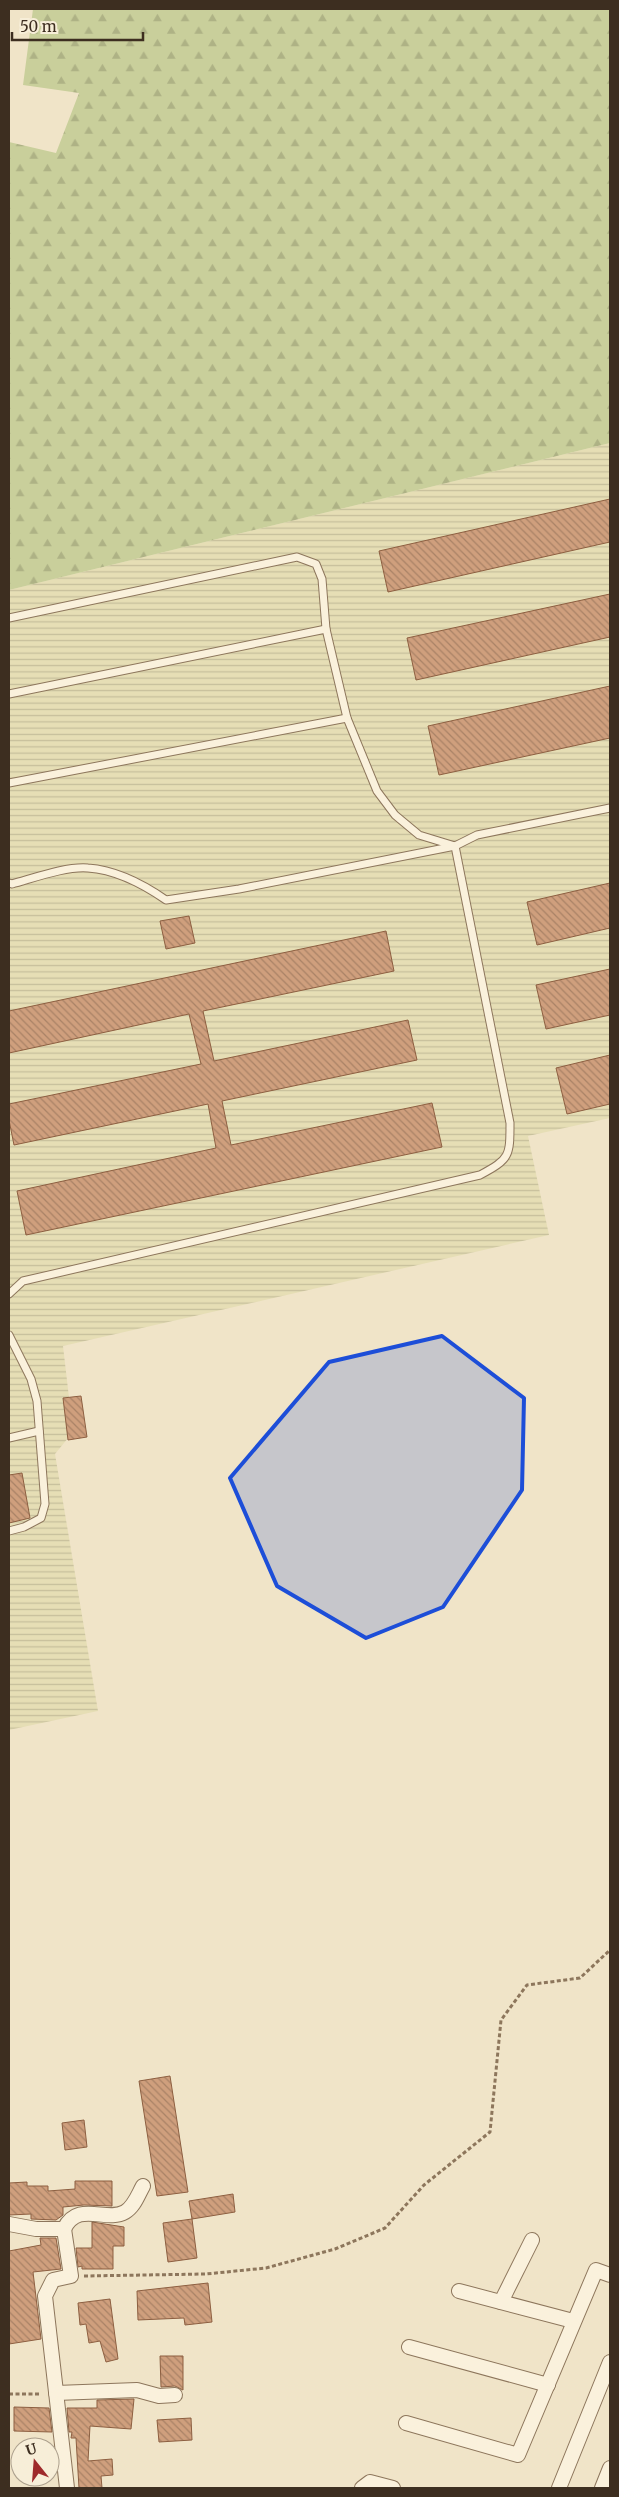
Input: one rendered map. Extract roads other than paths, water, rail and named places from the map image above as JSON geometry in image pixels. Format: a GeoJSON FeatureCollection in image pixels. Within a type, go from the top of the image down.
{"type":"FeatureCollection","features":[{"type":"Feature","properties":{"kind":"street"},"geometry":{"type":"LineString","coordinates":[[66,2488],[45,2296],[53,2280],[72,2276],[64,2229],[68,2220],[78,2214],[123,2213],[131,2207],[143,2186]]}},
{"type":"Feature","properties":{"kind":"street"},"geometry":{"type":"LineString","coordinates":[[9,2224],[36,2230],[64,2229]]}},
{"type":"Feature","properties":{"kind":"street"},"geometry":{"type":"LineString","coordinates":[[501,2302],[532,2240]]}},
{"type":"Feature","properties":{"kind":"street"},"geometry":{"type":"LineString","coordinates":[[406,2423],[518,2455],[596,2270],[610,2275]]}},
{"type":"Feature","properties":{"kind":"street"},"geometry":{"type":"LineString","coordinates":[[459,2292],[573,2321]]}},
{"type":"Feature","properties":{"kind":"street"},"geometry":{"type":"LineString","coordinates":[[409,2347],[548,2386]]}},
{"type":"Feature","properties":{"kind":"street"},"geometry":{"type":"LineString","coordinates":[[559,2488],[610,2362]]}},
{"type":"Feature","properties":{"kind":"street"},"geometry":{"type":"LineString","coordinates":[[56,2393],[137,2390],[159,2396],[175,2395]]}},
{"type":"Feature","properties":{"kind":"street"},"geometry":{"type":"LineString","coordinates":[[602,2488],[610,2468]]}},
{"type":"Feature","properties":{"kind":"street"},"geometry":{"type":"LineString","coordinates":[[362,2488],[370,2482],[393,2488]]}},
{"type":"Feature","properties":{"kind":"lane"},"geometry":{"type":"LineString","coordinates":[[9,618],[297,557],[316,564],[322,579],[326,629],[347,718],[377,791],[395,814],[419,835],[456,846]]}},
{"type":"Feature","properties":{"kind":"lane"},"geometry":{"type":"LineString","coordinates":[[9,694],[326,629]]}},
{"type":"Feature","properties":{"kind":"lane"},"geometry":{"type":"LineString","coordinates":[[9,783],[347,718]]}},
{"type":"Feature","properties":{"kind":"lane"},"geometry":{"type":"LineString","coordinates":[[9,883],[12,884],[62,871],[88,867],[138,881],[166,900],[239,889],[456,846],[477,835],[610,808]]}},
{"type":"Feature","properties":{"kind":"lane"},"geometry":{"type":"LineString","coordinates":[[9,1294],[23,1281],[480,1175],[499,1165],[510,1151],[510,1123],[456,846]]}},
{"type":"Feature","properties":{"kind":"lane"},"geometry":{"type":"LineString","coordinates":[[9,1335],[31,1379],[37,1401],[45,1504],[41,1518],[24,1527],[9,1531]]}},
{"type":"Feature","properties":{"kind":"lane"},"geometry":{"type":"LineString","coordinates":[[9,1438],[39,1431]]}}]}
